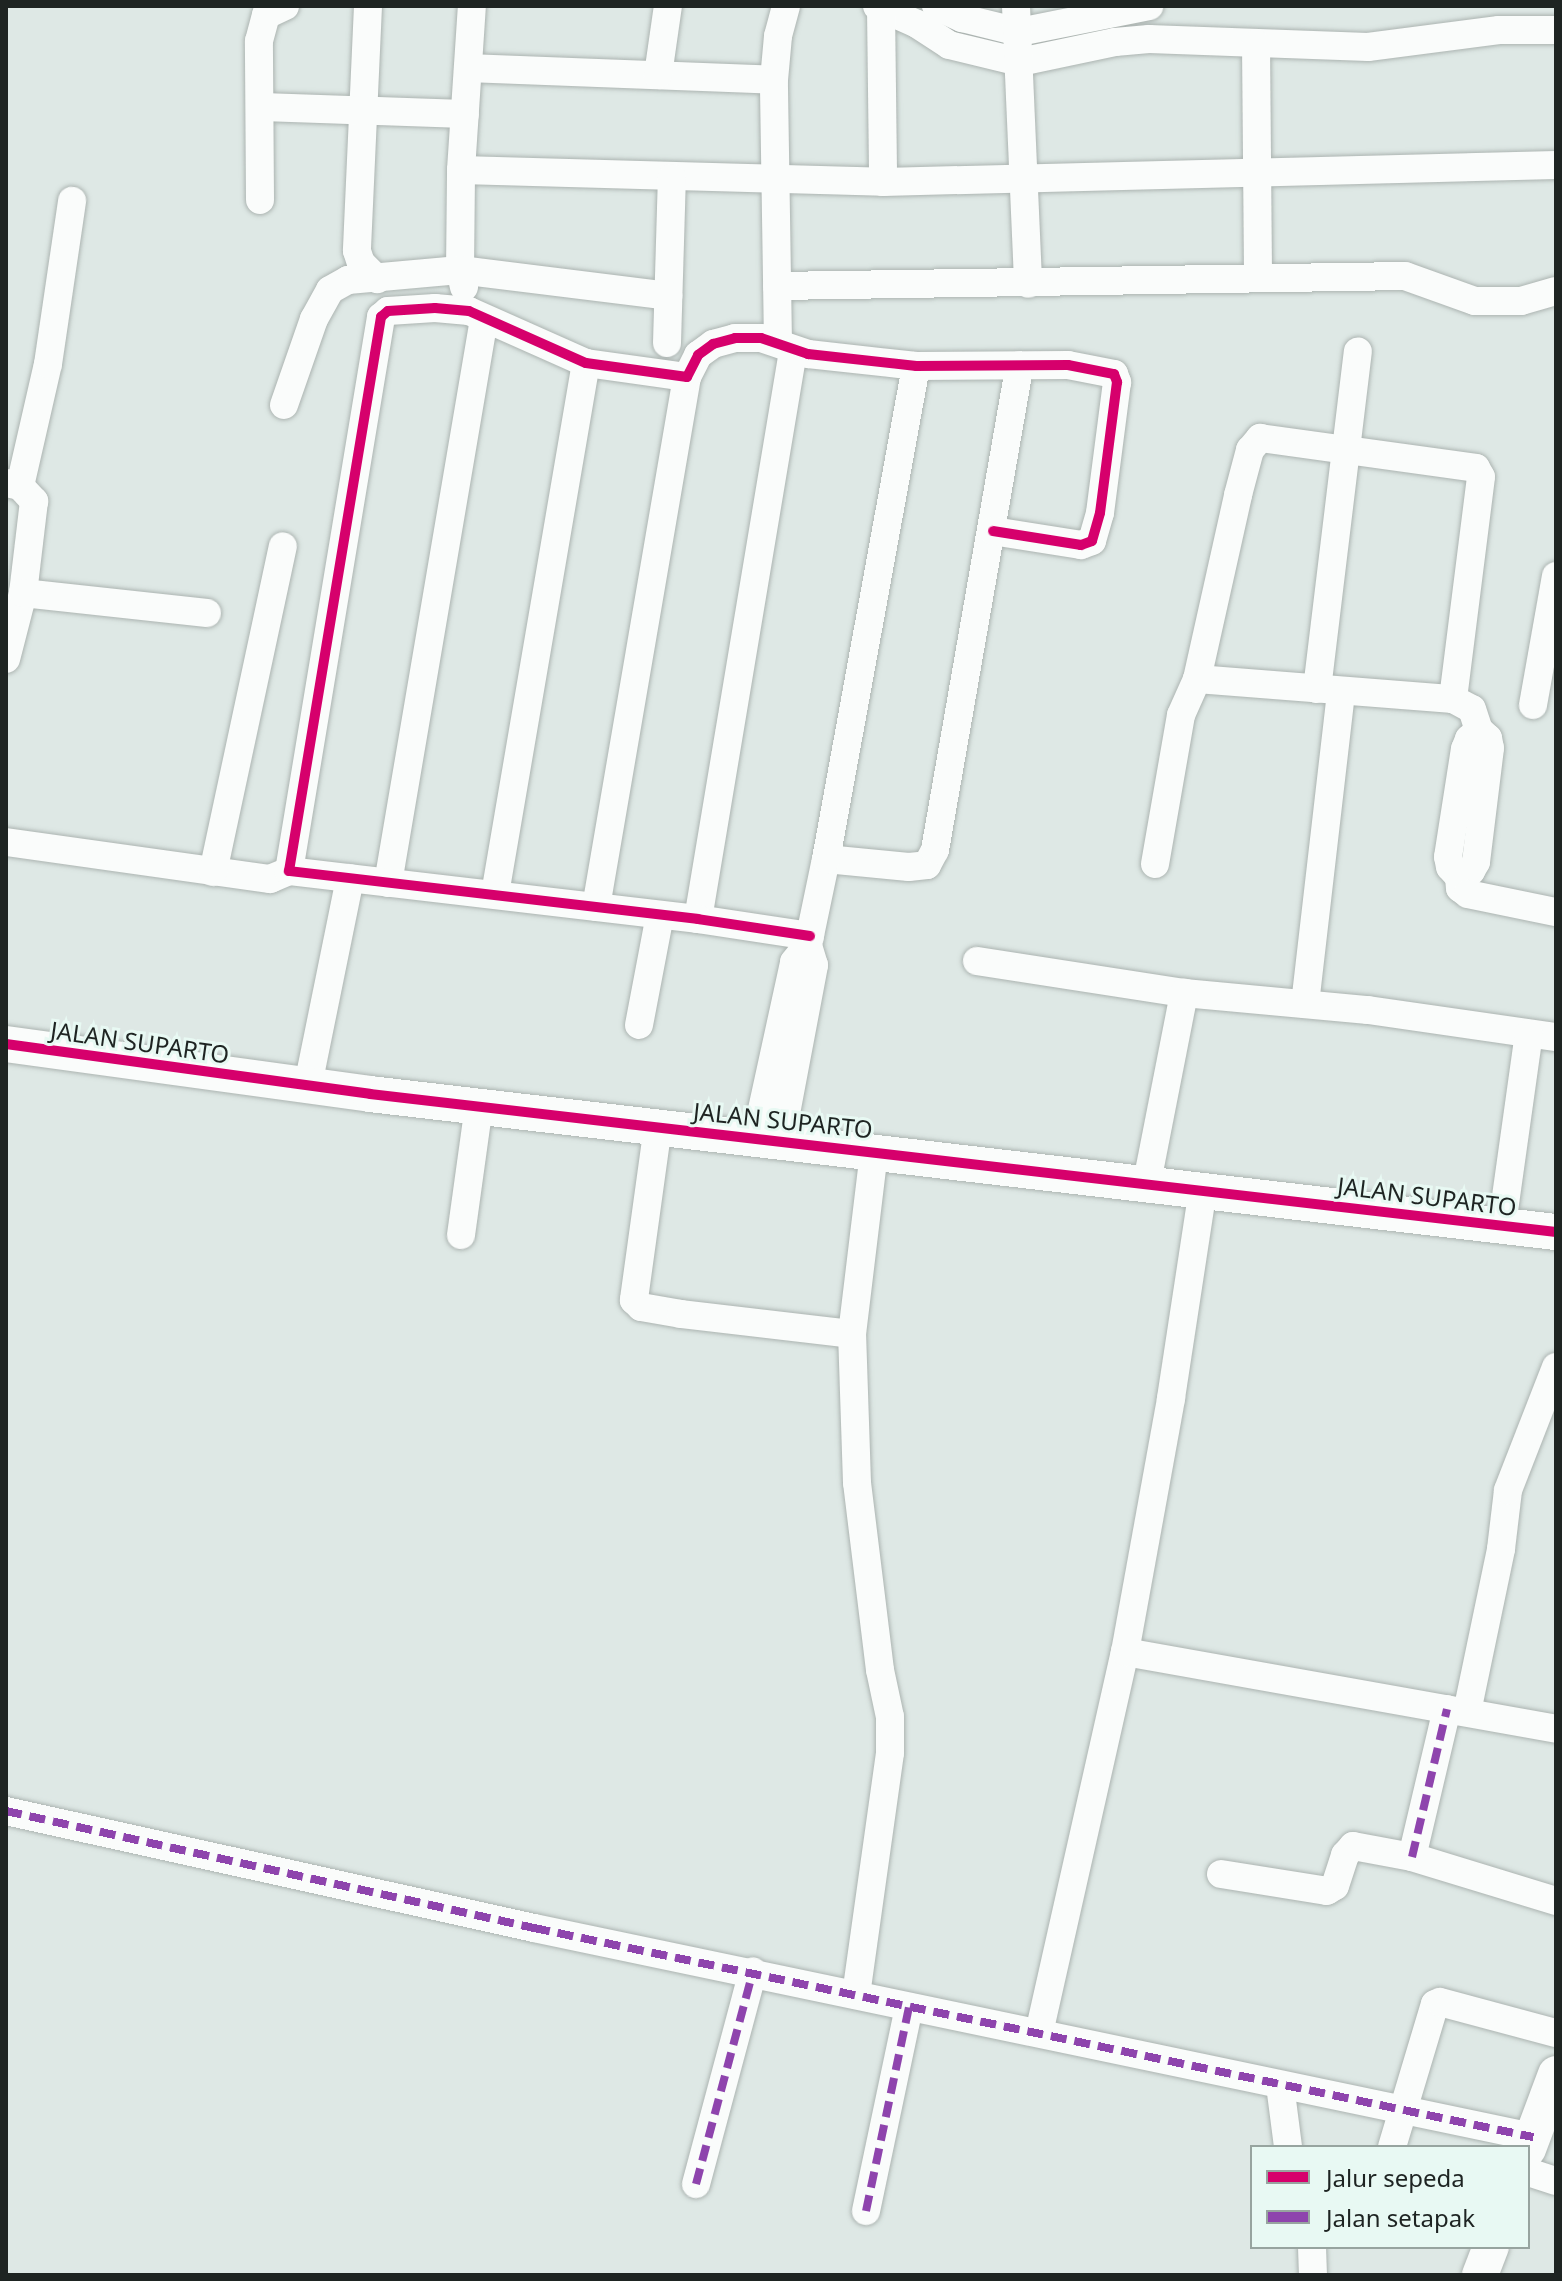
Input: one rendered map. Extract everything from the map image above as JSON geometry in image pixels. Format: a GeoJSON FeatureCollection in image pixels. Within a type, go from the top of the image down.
{"type":"FeatureCollection","features":[{"type":"Feature","properties":{"kind":"street"},"geometry":{"type":"LineString","coordinates":[[260,200],[262,24],[266,15],[285,6]]}},
{"type":"Feature","properties":{"kind":"street"},"geometry":{"type":"LineString","coordinates":[[368,6],[357,251],[361,263],[377,279]]}},
{"type":"Feature","properties":{"kind":"street"},"geometry":{"type":"LineString","coordinates":[[388,883],[477,315],[460,270],[461,170],[472,6]]}},
{"type":"Feature","properties":{"kind":"street"},"geometry":{"type":"LineString","coordinates":[[658,75],[668,6]]}},
{"type":"Feature","properties":{"kind":"street"},"geometry":{"type":"LineString","coordinates":[[698,919],[785,347],[777,286],[774,80],[778,36],[786,6]]}},
{"type":"Feature","properties":{"kind":"street"},"geometry":{"type":"LineString","coordinates":[[936,6],[962,18],[1018,19],[1138,7]]}},
{"type":"Feature","properties":{"kind":"street"},"geometry":{"type":"LineString","coordinates":[[883,182],[879,7],[917,24],[949,45],[1020,62],[1115,42],[1149,39],[1368,47],[1499,30],[1556,30]]}},
{"type":"Feature","properties":{"kind":"street"},"geometry":{"type":"LineString","coordinates":[[1018,19],[1028,284]]}},
{"type":"Feature","properties":{"kind":"street"},"geometry":{"type":"LineString","coordinates":[[1256,44],[1258,276]]}},
{"type":"Feature","properties":{"kind":"street"},"geometry":{"type":"LineString","coordinates":[[468,68],[774,80]]}},
{"type":"Feature","properties":{"kind":"street"},"geometry":{"type":"LineString","coordinates":[[262,107],[465,114]]}},
{"type":"Feature","properties":{"kind":"street"},"geometry":{"type":"LineString","coordinates":[[461,170],[883,182],[1024,181],[1556,165]]}},
{"type":"Feature","properties":{"kind":"street"},"geometry":{"type":"LineString","coordinates":[[667,343],[672,178]]}},
{"type":"Feature","properties":{"kind":"street"},"geometry":{"type":"LineString","coordinates":[[6,659],[23,593],[34,501],[13,485],[48,364],[72,201]]}},
{"type":"Feature","properties":{"kind":"street"},"geometry":{"type":"LineString","coordinates":[[284,405],[314,319],[330,290],[348,280],[460,270],[668,296]]}},
{"type":"Feature","properties":{"kind":"street"},"geometry":{"type":"LineString","coordinates":[[777,286],[1405,276],[1475,301],[1521,301],[1556,291]]}},
{"type":"Feature","properties":{"kind":"street"},"geometry":{"type":"LineString","coordinates":[[289,871],[381,317],[388,311],[435,308],[477,315],[586,363],[687,377]]}},
{"type":"Feature","properties":{"kind":"street"},"geometry":{"type":"LineString","coordinates":[[596,907],[687,377],[698,355],[713,344],[735,338],[916,366],[1068,365],[1114,374],[1117,382],[1100,513],[1092,541],[1081,545],[993,531]]}},
{"type":"Feature","properties":{"kind":"street"},"geometry":{"type":"LineString","coordinates":[[1305,1004],[1347,449],[1358,351]]}},
{"type":"Feature","properties":{"kind":"street"},"geometry":{"type":"LineString","coordinates":[[495,894],[586,363]]}},
{"type":"Feature","properties":{"kind":"street"},"geometry":{"type":"LineString","coordinates":[[826,859],[909,867],[927,865],[935,850],[1020,365]]}},
{"type":"Feature","properties":{"kind":"street"},"geometry":{"type":"LineString","coordinates":[[768,1139],[794,962],[809,940],[826,859],[916,366]]}},
{"type":"Feature","properties":{"kind":"street"},"geometry":{"type":"LineString","coordinates":[[1155,864],[1181,715],[1197,679],[1238,495],[1254,443],[1267,437],[1476,468],[1481,477],[1453,699]]}},
{"type":"Feature","properties":{"kind":"street"},"geometry":{"type":"LineString","coordinates":[[213,872],[283,546]]}},
{"type":"Feature","properties":{"kind":"street"},"geometry":{"type":"LineString","coordinates":[[1533,705],[1556,576]]}},
{"type":"Feature","properties":{"kind":"street"},"geometry":{"type":"LineString","coordinates":[[23,593],[207,613]]}},
{"type":"Feature","properties":{"kind":"street"},"geometry":{"type":"LineString","coordinates":[[1197,679],[1453,699],[1472,709],[1479,730],[1469,739],[1465,749],[1448,857],[1450,867],[1459,877],[1460,888],[1468,894],[1556,912]]}},
{"type":"Feature","properties":{"kind":"street"},"geometry":{"type":"LineString","coordinates":[[6,842],[270,879],[289,871],[495,894],[698,919],[809,940]]}},
{"type":"Feature","properties":{"kind":"street"},"geometry":{"type":"LineString","coordinates":[[308,1085],[350,878]]}},
{"type":"Feature","properties":{"kind":"street"},"geometry":{"type":"LineString","coordinates":[[639,1025],[660,915]]}},
{"type":"Feature","properties":{"kind":"street"},"geometry":{"type":"LineString","coordinates":[[977,961],[1184,993],[1549,1031],[1502,1225]]}},
{"type":"Feature","properties":{"kind":"street"},"geometry":{"type":"LineString","coordinates":[[1147,1182],[1184,993]]}},
{"type":"Feature","properties":{"kind":"street","name":"JALAN SUPARTO"},"geometry":{"type":"LineString","coordinates":[[6,1044],[479,1106],[1556,1232]]}},
{"type":"Feature","properties":{"kind":"street"},"geometry":{"type":"LineString","coordinates":[[461,1235],[479,1106]]}},
{"type":"Feature","properties":{"kind":"street"},"geometry":{"type":"LineString","coordinates":[[658,1126],[634,1300],[641,1307],[681,1314],[852,1334]]}},
{"type":"Feature","properties":{"kind":"street"},"geometry":{"type":"LineString","coordinates":[[856,1995],[882,1829],[890,1717],[880,1670],[857,1483],[852,1334],[874,1151]]}},
{"type":"Feature","properties":{"kind":"street"},"geometry":{"type":"LineString","coordinates":[[1039,2033],[1125,1652],[1171,1398],[1203,1189]]}},
{"type":"Feature","properties":{"kind":"street"},"geometry":{"type":"LineString","coordinates":[[1412,1857],[1457,1710],[1501,1549],[1508,1490],[1556,1367]]}},
{"type":"Feature","properties":{"kind":"street"},"geometry":{"type":"LineString","coordinates":[[1125,1652],[1556,1729]]}},
{"type":"Feature","properties":{"kind":"street"},"geometry":{"type":"LineString","coordinates":[[6,1811],[909,2007],[1405,2112],[1470,2122],[1530,2143],[1556,2074]]}},
{"type":"Feature","properties":{"kind":"street"},"geometry":{"type":"LineString","coordinates":[[1221,1874],[1327,1891],[1335,1886],[1345,1855],[1353,1846],[1412,1857],[1556,1901]]}},
{"type":"Feature","properties":{"kind":"street"},"geometry":{"type":"LineString","coordinates":[[696,2184],[753,1972]]}},
{"type":"Feature","properties":{"kind":"street"},"geometry":{"type":"LineString","coordinates":[[1393,2145],[1435,2004],[1440,2002],[1556,2033]]}},
{"type":"Feature","properties":{"kind":"street"},"geometry":{"type":"LineString","coordinates":[[866,2211],[909,2007]]}},
{"type":"Feature","properties":{"kind":"street"},"geometry":{"type":"LineString","coordinates":[[1280,2085],[1288,2145]]}},
{"type":"Feature","properties":{"kind":"street"},"geometry":{"type":"LineString","coordinates":[[1530,2173],[1556,2181]]}},
{"type":"Feature","properties":{"kind":"street"},"geometry":{"type":"LineString","coordinates":[[1312,2249],[1313,2275]]}},
{"type":"Feature","properties":{"kind":"street"},"geometry":{"type":"LineString","coordinates":[[1480,2275],[1490,2249]]}},
{"type":"Feature","properties":{"kind":"marked path"},"geometry":{"type":"LineString","coordinates":[[1412,1857],[1447,1709]]}},
{"type":"Feature","properties":{"kind":"marked path"},"geometry":{"type":"LineString","coordinates":[[6,1811],[534,1928],[1533,2137]]}},
{"type":"Feature","properties":{"kind":"marked path"},"geometry":{"type":"LineString","coordinates":[[696,2184],[753,1972]]}},
{"type":"Feature","properties":{"kind":"marked path"},"geometry":{"type":"LineString","coordinates":[[866,2211],[909,2007]]}},
{"type":"Feature","properties":{"kind":"cycle path"},"geometry":{"type":"LineString","coordinates":[[810,936],[698,919],[289,871],[381,317],[388,311],[435,308],[469,311],[586,363],[687,377],[698,355],[713,344],[735,338],[761,338],[808,354],[916,366],[1068,365],[1114,374],[1117,382],[1100,513],[1092,541],[1081,545],[993,531]]}},
{"type":"Feature","properties":{"kind":"cycle path"},"geometry":{"type":"LineString","coordinates":[[6,1044],[370,1094],[1556,1232]]}}]}
